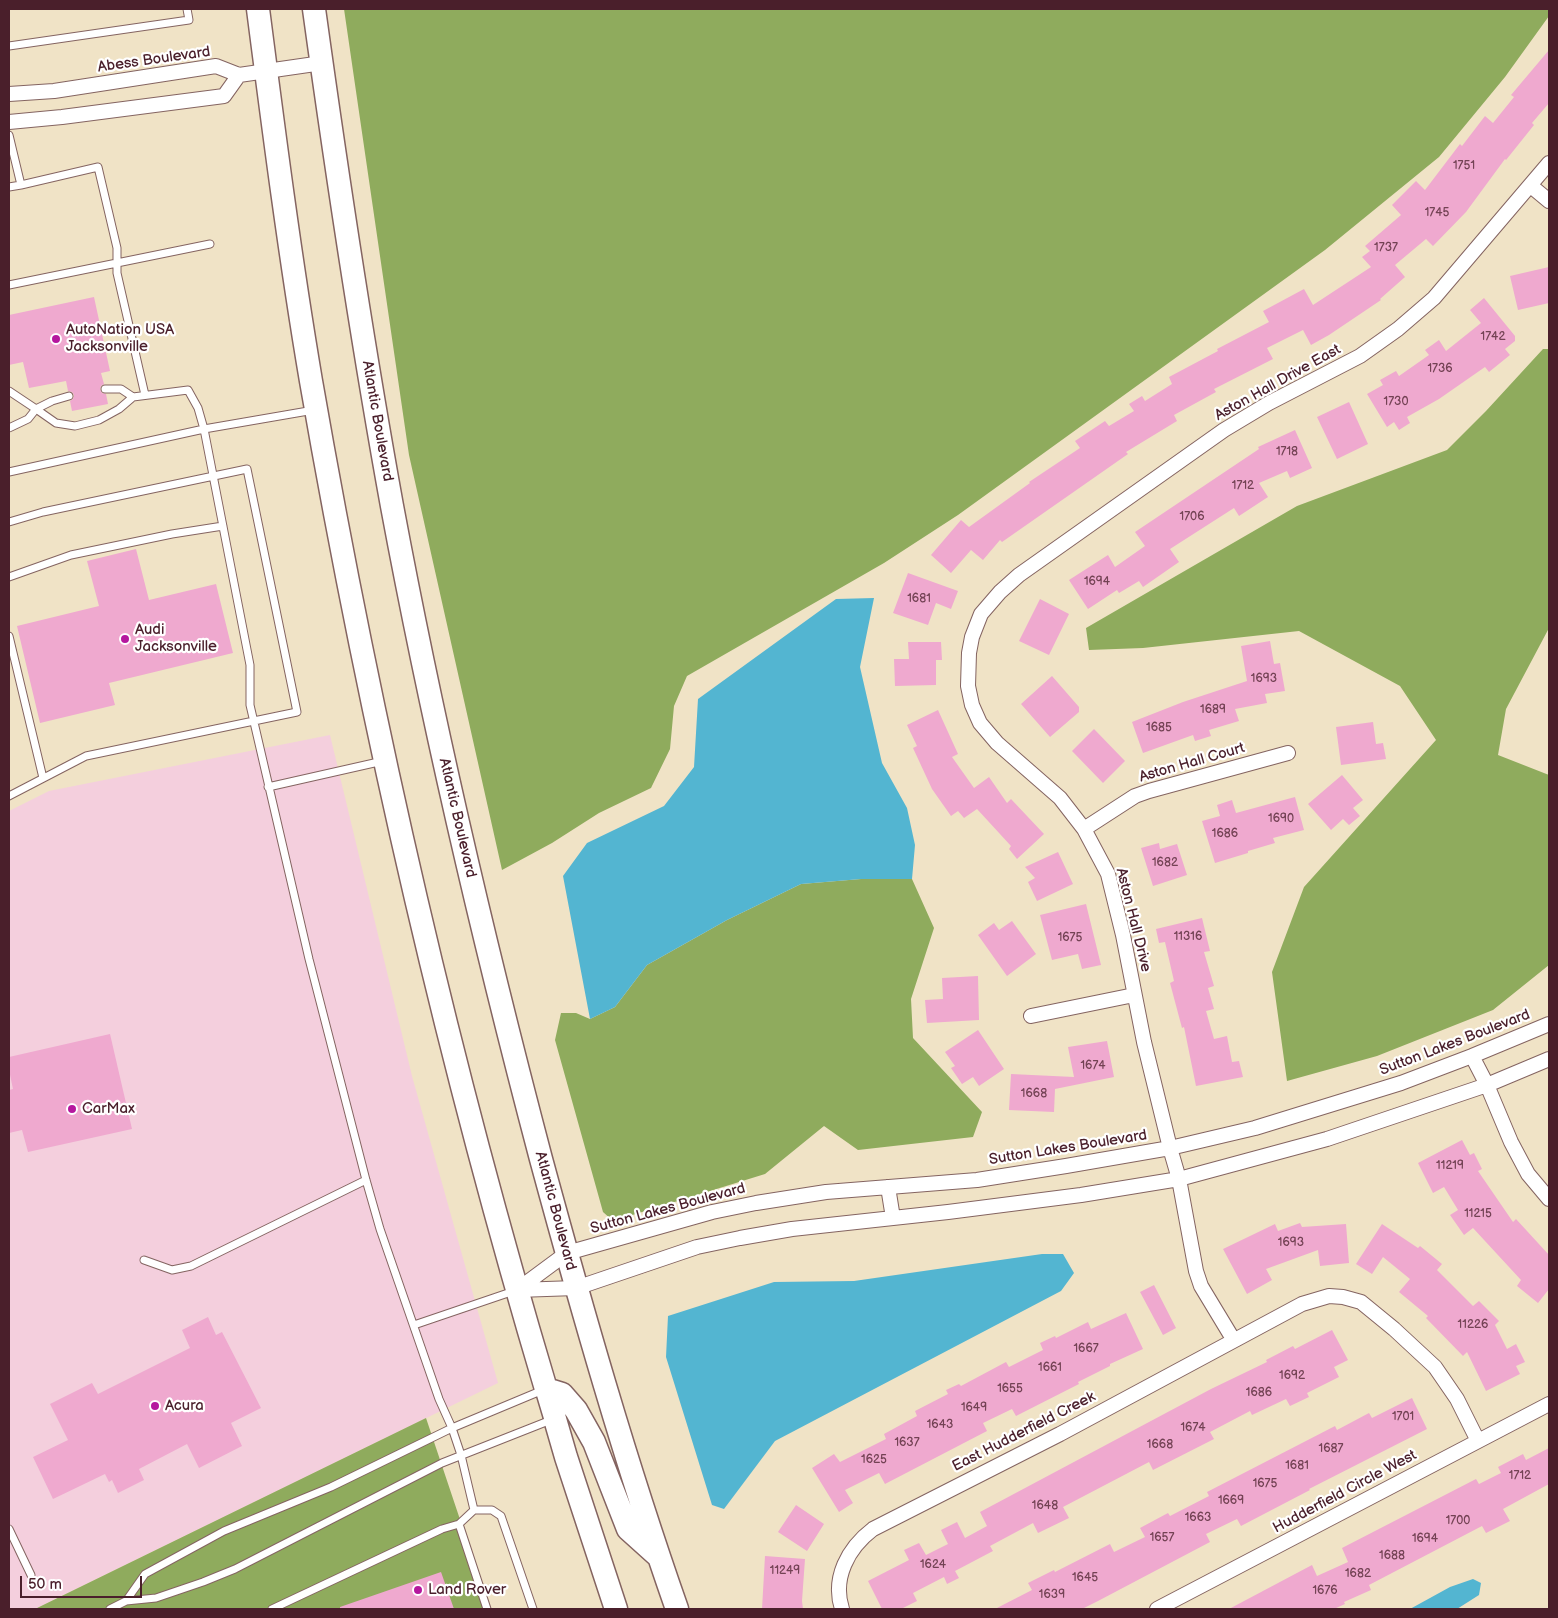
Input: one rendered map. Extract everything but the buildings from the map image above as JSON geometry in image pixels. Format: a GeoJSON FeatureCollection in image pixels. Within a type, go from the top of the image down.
{"type":"FeatureCollection","features":[{"type":"Feature","properties":{"kind":"highway"},"geometry":{"type":"LineString","coordinates":[[258,9],[286,223],[337,526],[386,760],[434,971],[516,1290],[546,1389],[562,1394],[576,1410],[594,1442],[628,1529],[658,1556]]}},
{"type":"Feature","properties":{"kind":"highway","name":"Atlantic Boulevard"},"geometry":{"type":"LineString","coordinates":[[314,9],[343,214],[393,510],[423,660],[489,957],[576,1288],[658,1556],[677,1609]]}},
{"type":"Feature","properties":{"kind":"highway"},"geometry":{"type":"LineString","coordinates":[[556,1419],[616,1609]]}},
{"type":"Feature","properties":{"kind":"highway"},"geometry":{"type":"LineString","coordinates":[[594,1543],[616,1574],[628,1609]]}},
{"type":"Feature","properties":{"kind":"main road"},"geometry":{"type":"LineString","coordinates":[[546,1389],[556,1419]]}},
{"type":"Feature","properties":{"kind":"street"},"geometry":{"type":"LineString","coordinates":[[9,122],[224,96],[239,75],[322,63]]}},
{"type":"Feature","properties":{"kind":"street","name":"Abess Boulevard"},"geometry":{"type":"LineString","coordinates":[[9,94],[54,90],[216,66],[239,75]]}},
{"type":"Feature","properties":{"kind":"street","name":"Aston Hall Drive East"},"geometry":{"type":"LineString","coordinates":[[969,654],[972,637],[981,614],[1000,592],[1019,575],[1224,430],[1269,403],[1360,356],[1398,329],[1434,298],[1549,163]]}},
{"type":"Feature","properties":{"kind":"street"},"geometry":{"type":"LineString","coordinates":[[1531,186],[1549,201]]}},
{"type":"Feature","properties":{"kind":"street","name":"Aston Hall Drive"},"geometry":{"type":"LineString","coordinates":[[969,654],[968,686],[972,705],[980,722],[997,743],[1060,798],[1084,829],[1108,874],[1123,936],[1134,995],[1179,1179],[1196,1270],[1201,1286],[1233,1340]]}},
{"type":"Feature","properties":{"kind":"street","name":"Aston Hall Court"},"geometry":{"type":"LineString","coordinates":[[1084,829],[1135,796],[1288,753]]}},
{"type":"Feature","properties":{"kind":"street"},"geometry":{"type":"LineString","coordinates":[[1031,1016],[1134,995]]}},
{"type":"Feature","properties":{"kind":"street","name":"Sutton Lakes Boulevard"},"geometry":{"type":"LineString","coordinates":[[516,1290],[566,1253],[712,1212],[826,1192],[977,1180],[1170,1148],[1255,1128],[1401,1083],[1549,1024]]}},
{"type":"Feature","properties":{"kind":"street"},"geometry":{"type":"LineString","coordinates":[[1472,1056],[1487,1085],[1511,1142],[1528,1174],[1549,1199]]}},
{"type":"Feature","properties":{"kind":"street"},"geometry":{"type":"LineString","coordinates":[[516,1290],[576,1288],[697,1247],[792,1229],[1082,1195],[1179,1179],[1327,1139],[1487,1085],[1549,1059]]}},
{"type":"Feature","properties":{"kind":"street"},"geometry":{"type":"LineString","coordinates":[[888,1187],[893,1218]]}},
{"type":"Feature","properties":{"kind":"street","name":"East Hudderfield Creek"},"geometry":{"type":"LineString","coordinates":[[842,1609],[839,1592],[842,1566],[854,1546],[873,1529],[1060,1434],[1307,1302],[1329,1296],[1343,1297],[1361,1302],[1435,1367],[1457,1399],[1478,1441]]}},
{"type":"Feature","properties":{"kind":"street","name":"Hudderfield Circle West"},"geometry":{"type":"LineString","coordinates":[[1156,1609],[1549,1404]]}},
{"type":"Feature","properties":{"kind":"lane"},"geometry":{"type":"LineString","coordinates":[[9,46],[189,20],[187,9]]}},
{"type":"Feature","properties":{"kind":"lane"},"geometry":{"type":"LineString","coordinates":[[9,135],[21,185]]}},
{"type":"Feature","properties":{"kind":"lane"},"geometry":{"type":"LineString","coordinates":[[9,188],[98,167],[117,248],[117,273],[145,395]]}},
{"type":"Feature","properties":{"kind":"lane"},"geometry":{"type":"LineString","coordinates":[[9,285],[210,244]]}},
{"type":"Feature","properties":{"kind":"lane"},"geometry":{"type":"LineString","coordinates":[[105,390],[121,389],[133,397]]}},
{"type":"Feature","properties":{"kind":"lane"},"geometry":{"type":"LineString","coordinates":[[9,391],[56,423],[75,426],[99,420],[119,409],[133,397],[145,395],[188,390],[198,408],[204,429],[250,665],[250,705],[309,959],[380,1229],[439,1399],[452,1428],[461,1455],[474,1510]]}},
{"type":"Feature","properties":{"kind":"lane"},"geometry":{"type":"LineString","coordinates":[[9,428],[28,419],[36,410],[52,401],[69,396]]}},
{"type":"Feature","properties":{"kind":"lane"},"geometry":{"type":"LineString","coordinates":[[9,472],[204,429],[317,410]]}},
{"type":"Feature","properties":{"kind":"lane"},"geometry":{"type":"LineString","coordinates":[[9,522],[43,512],[247,469],[297,712],[86,756],[9,796]]}},
{"type":"Feature","properties":{"kind":"lane"},"geometry":{"type":"LineString","coordinates":[[9,577],[71,555],[172,534],[223,526]]}},
{"type":"Feature","properties":{"kind":"lane"},"geometry":{"type":"LineString","coordinates":[[9,636],[44,778]]}},
{"type":"Feature","properties":{"kind":"lane"},"geometry":{"type":"LineString","coordinates":[[268,787],[386,760]]}},
{"type":"Feature","properties":{"kind":"lane"},"geometry":{"type":"LineString","coordinates":[[144,1260],[172,1270],[191,1266],[366,1180]]}},
{"type":"Feature","properties":{"kind":"lane"},"geometry":{"type":"LineString","coordinates":[[414,1325],[516,1290]]}},
{"type":"Feature","properties":{"kind":"lane"},"geometry":{"type":"LineString","coordinates":[[126,1601],[144,1574],[224,1531],[331,1487],[452,1428],[546,1389]]}},
{"type":"Feature","properties":{"kind":"lane"},"geometry":{"type":"LineString","coordinates":[[110,1609],[126,1601],[156,1598],[204,1582],[235,1569],[442,1463],[556,1419]]}},
{"type":"Feature","properties":{"kind":"lane"},"geometry":{"type":"LineString","coordinates":[[272,1609],[442,1529],[459,1524],[474,1510],[492,1510],[501,1516],[533,1609]]}},
{"type":"Feature","properties":{"kind":"lane"},"geometry":{"type":"LineString","coordinates":[[459,1524],[487,1609]]}},
{"type":"Feature","properties":{"kind":"lane"},"geometry":{"type":"LineString","coordinates":[[9,1529],[31,1575]]}},
{"type":"Feature","properties":{"kind":"shaded area"},"geometry":{"type":"Polygon","coordinates":[[[330,735],[412,1076],[498,1383],[35,1609],[9,1609],[9,811],[49,791],[330,735]]]}},
{"type":"Feature","properties":{"kind":"green space"},"geometry":{"type":"Polygon","coordinates":[[[344,9],[1549,9],[1549,16],[1505,77],[1439,157],[1325,250],[958,515],[884,563],[687,676],[674,706],[670,749],[651,788],[599,813],[552,843],[502,870],[409,455],[344,9]]]}},
{"type":"Feature","properties":{"kind":"green space"},"geometry":{"type":"Polygon","coordinates":[[[1543,349],[1549,349],[1549,628],[1506,709],[1498,755],[1549,775],[1549,965],[1493,1010],[1377,1056],[1287,1081],[1272,972],[1304,887],[1436,740],[1400,686],[1299,631],[1143,648],[1089,650],[1086,628],[1297,506],[1447,450],[1543,349]]]}},
{"type":"Feature","properties":{"kind":"green space"},"geometry":{"type":"Polygon","coordinates":[[[861,879],[912,879],[934,928],[911,999],[913,1038],[982,1112],[973,1137],[858,1150],[824,1126],[765,1174],[613,1221],[603,1212],[555,1040],[561,1013],[576,1013],[590,1019],[615,1007],[647,965],[727,920],[801,884],[861,879]]]}},
{"type":"Feature","properties":{"kind":"green space"},"geometry":{"type":"Polygon","coordinates":[[[426,1418],[490,1609],[35,1609],[426,1418]]]}},
{"type":"Feature","properties":{"kind":"water"},"geometry":{"type":"Polygon","coordinates":[[[874,598],[860,667],[882,763],[907,808],[915,845],[912,879],[861,879],[801,884],[727,920],[647,965],[615,1007],[590,1019],[563,876],[587,843],[664,806],[694,767],[698,699],[836,599],[874,598]]]}},
{"type":"Feature","properties":{"kind":"water"},"geometry":{"type":"Polygon","coordinates":[[[1042,1254],[1063,1254],[1074,1273],[1061,1291],[775,1441],[724,1509],[712,1505],[666,1357],[668,1316],[774,1282],[854,1281],[1042,1254]]]}},
{"type":"Feature","properties":{"kind":"water"},"geometry":{"type":"Polygon","coordinates":[[[1473,1579],[1481,1583],[1479,1595],[1457,1609],[1410,1609],[1450,1587],[1473,1579]]]}},
{"type":"Feature","properties":{"kind":"place","name":"AutoNation USA Jacksonville"},"geometry":{"type":"Point","coordinates":[56,339]}},
{"type":"Feature","properties":{"kind":"place","name":"Audi Jacksonville"},"geometry":{"type":"Point","coordinates":[125,639]}},
{"type":"Feature","properties":{"kind":"place","name":"CarMax"},"geometry":{"type":"Point","coordinates":[72,1109]}},
{"type":"Feature","properties":{"kind":"place","name":"Acura"},"geometry":{"type":"Point","coordinates":[155,1406]}},
{"type":"Feature","properties":{"kind":"place","name":"Land Rover"},"geometry":{"type":"Point","coordinates":[418,1590]}}]}
